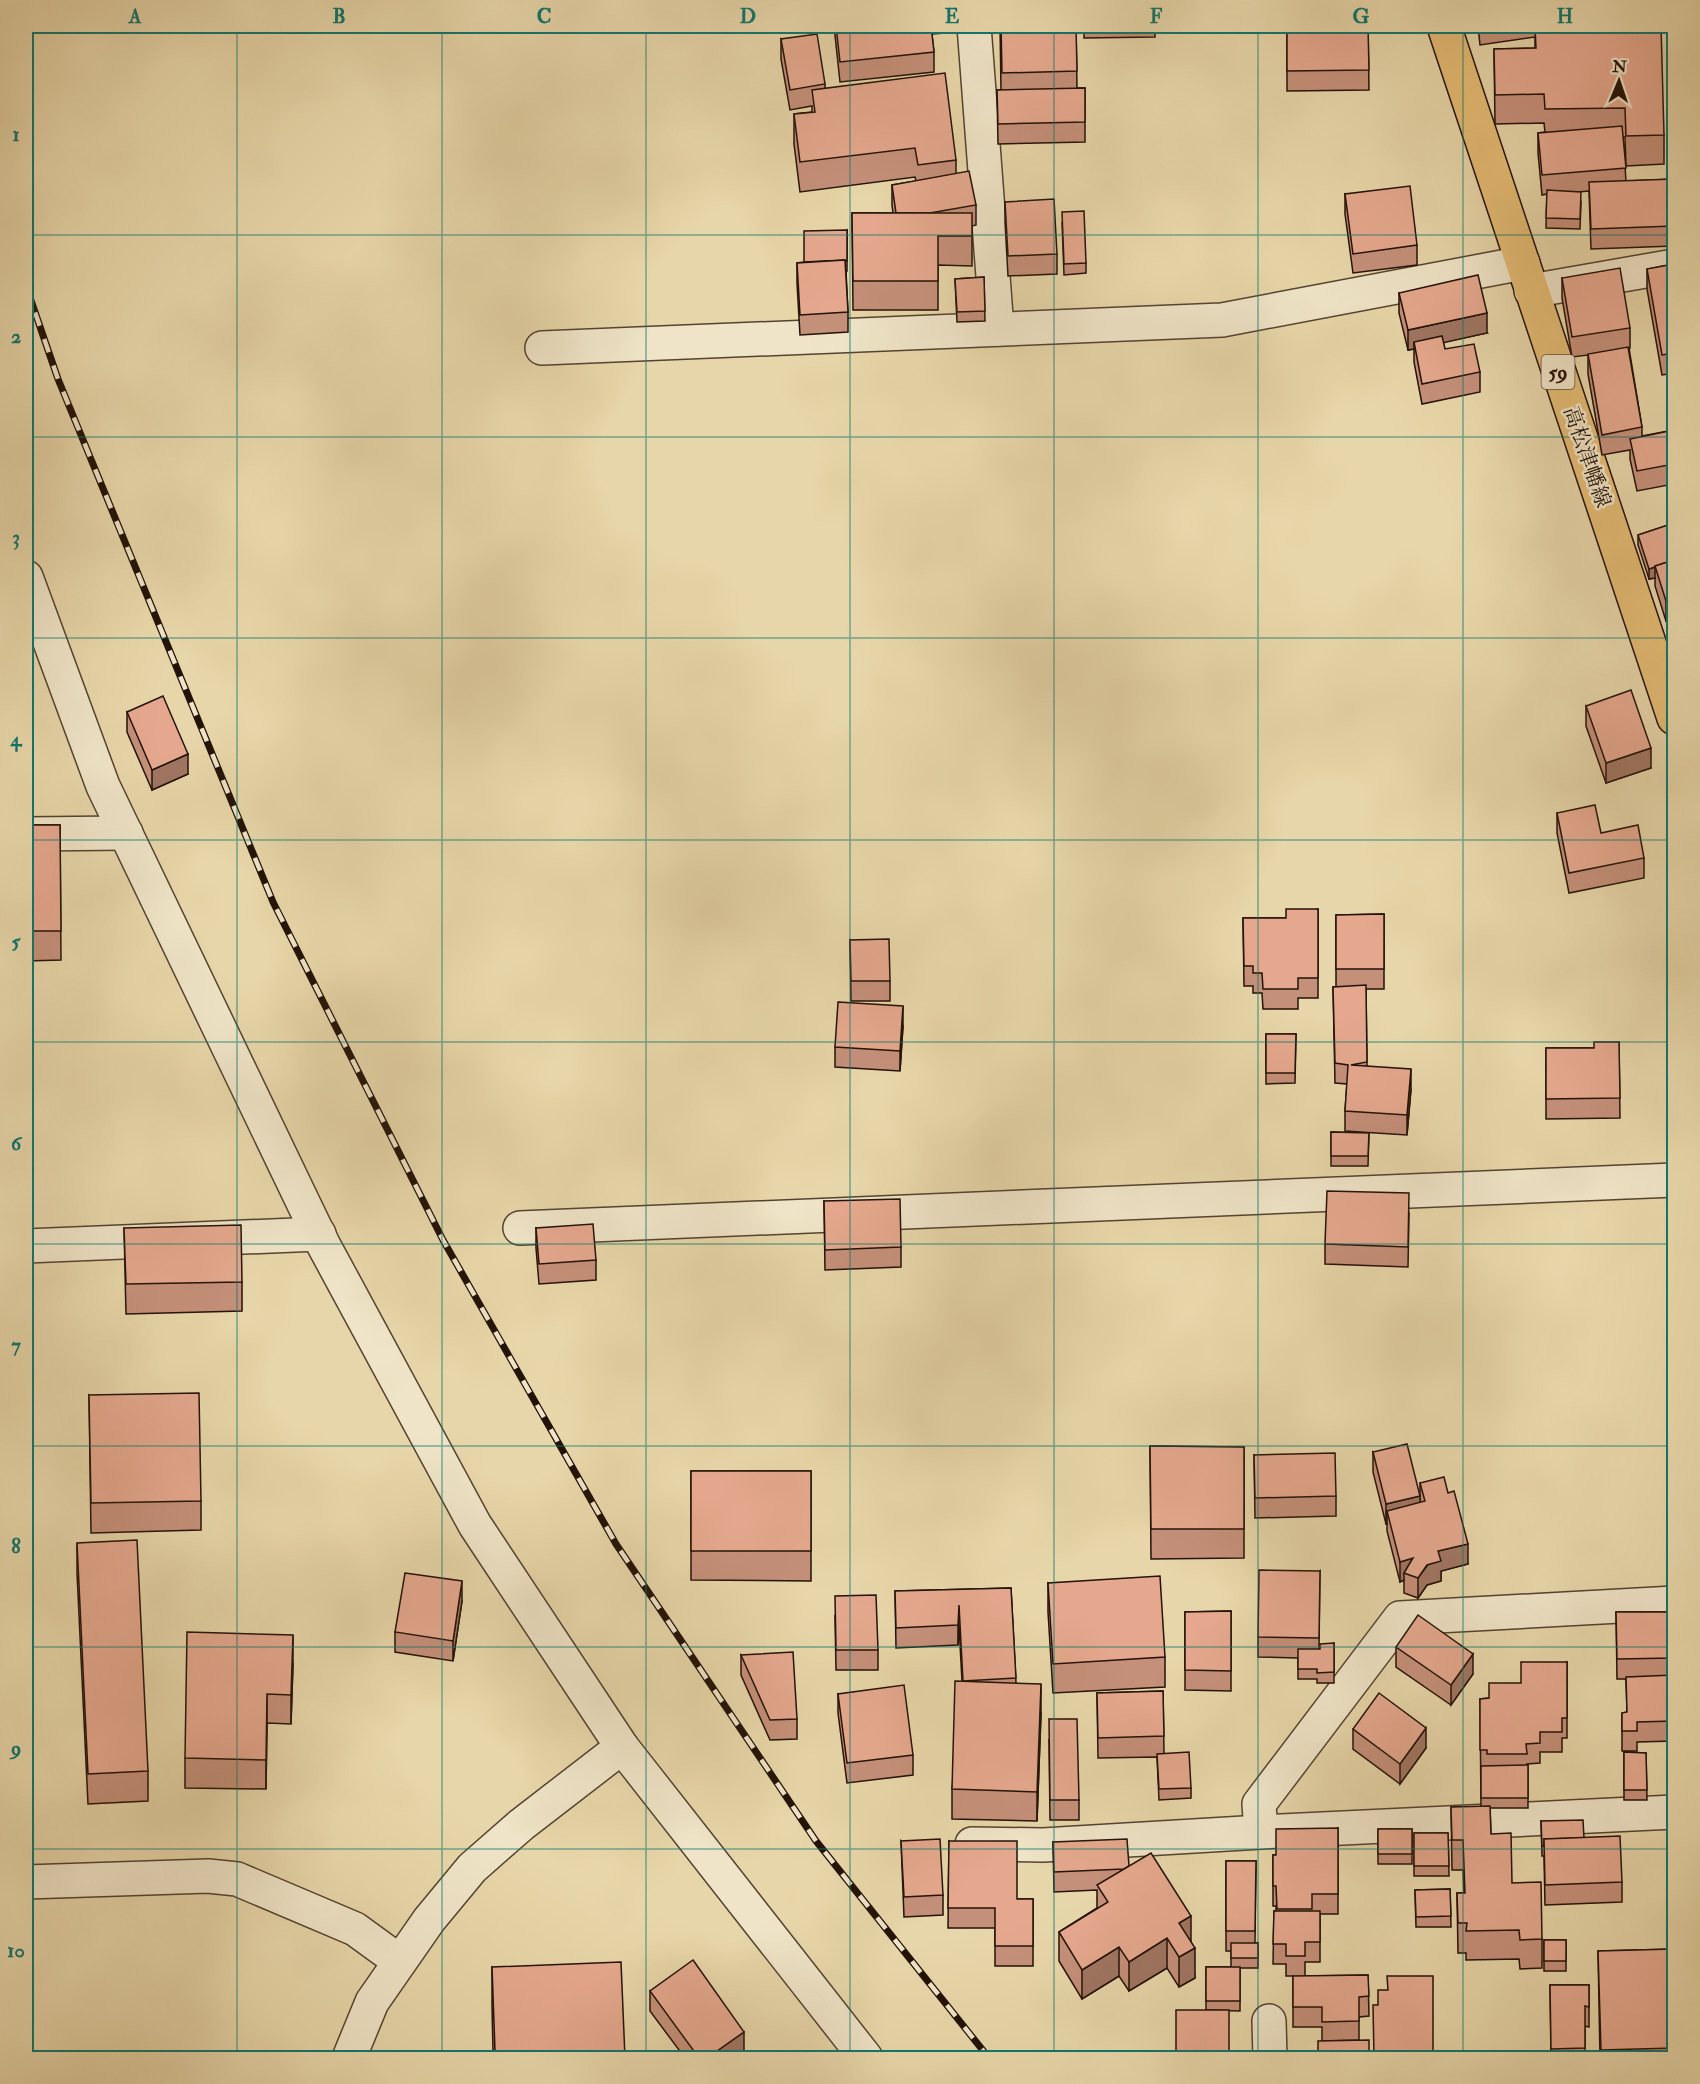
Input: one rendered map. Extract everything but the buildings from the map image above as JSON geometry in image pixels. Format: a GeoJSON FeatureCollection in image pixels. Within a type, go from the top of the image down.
{"type":"FeatureCollection","features":[{"type":"Feature","properties":{"kind":"main road","name":"高松津幡線"},"geometry":{"type":"LineString","coordinates":[[1444,26],[1527,277],[1668,680],[1674,718]]}},
{"type":"Feature","properties":{"kind":"street"},"geometry":{"type":"LineString","coordinates":[[974,26],[997,329]]}},
{"type":"Feature","properties":{"kind":"street"},"geometry":{"type":"LineString","coordinates":[[542,348],[1222,320],[1527,277],[1674,266]]}},
{"type":"Feature","properties":{"kind":"street"},"geometry":{"type":"LineString","coordinates":[[26,577],[103,786],[319,1234],[475,1525],[622,1747],[866,2058]]}},
{"type":"Feature","properties":{"kind":"street"},"geometry":{"type":"LineString","coordinates":[[26,834],[126,834]]}},
{"type":"Feature","properties":{"kind":"street"},"geometry":{"type":"LineString","coordinates":[[520,1228],[1674,1180]]}},
{"type":"Feature","properties":{"kind":"street"},"geometry":{"type":"LineString","coordinates":[[26,1246],[319,1234]]}},
{"type":"Feature","properties":{"kind":"street"},"geometry":{"type":"LineString","coordinates":[[1261,1832],[1259,1804],[1400,1618],[1674,1603]]}},
{"type":"Feature","properties":{"kind":"street"},"geometry":{"type":"LineString","coordinates":[[349,2058],[372,2002],[429,1920],[472,1868],[521,1825],[622,1747]]}},
{"type":"Feature","properties":{"kind":"street"},"geometry":{"type":"LineString","coordinates":[[953,1844],[1044,1845],[1674,1812]]}},
{"type":"Feature","properties":{"kind":"street"},"geometry":{"type":"LineString","coordinates":[[26,1882],[208,1876],[237,1879],[355,1929],[399,1961]]}},
{"type":"Feature","properties":{"kind":"street"},"geometry":{"type":"LineString","coordinates":[[1269,2021],[1270,2058]]}},
{"type":"Feature","properties":{"kind":"railway"},"geometry":{"type":"LineString","coordinates":[[26,286],[58,379],[273,902],[443,1240],[616,1544],[816,1841],[989,2058]]}}]}
